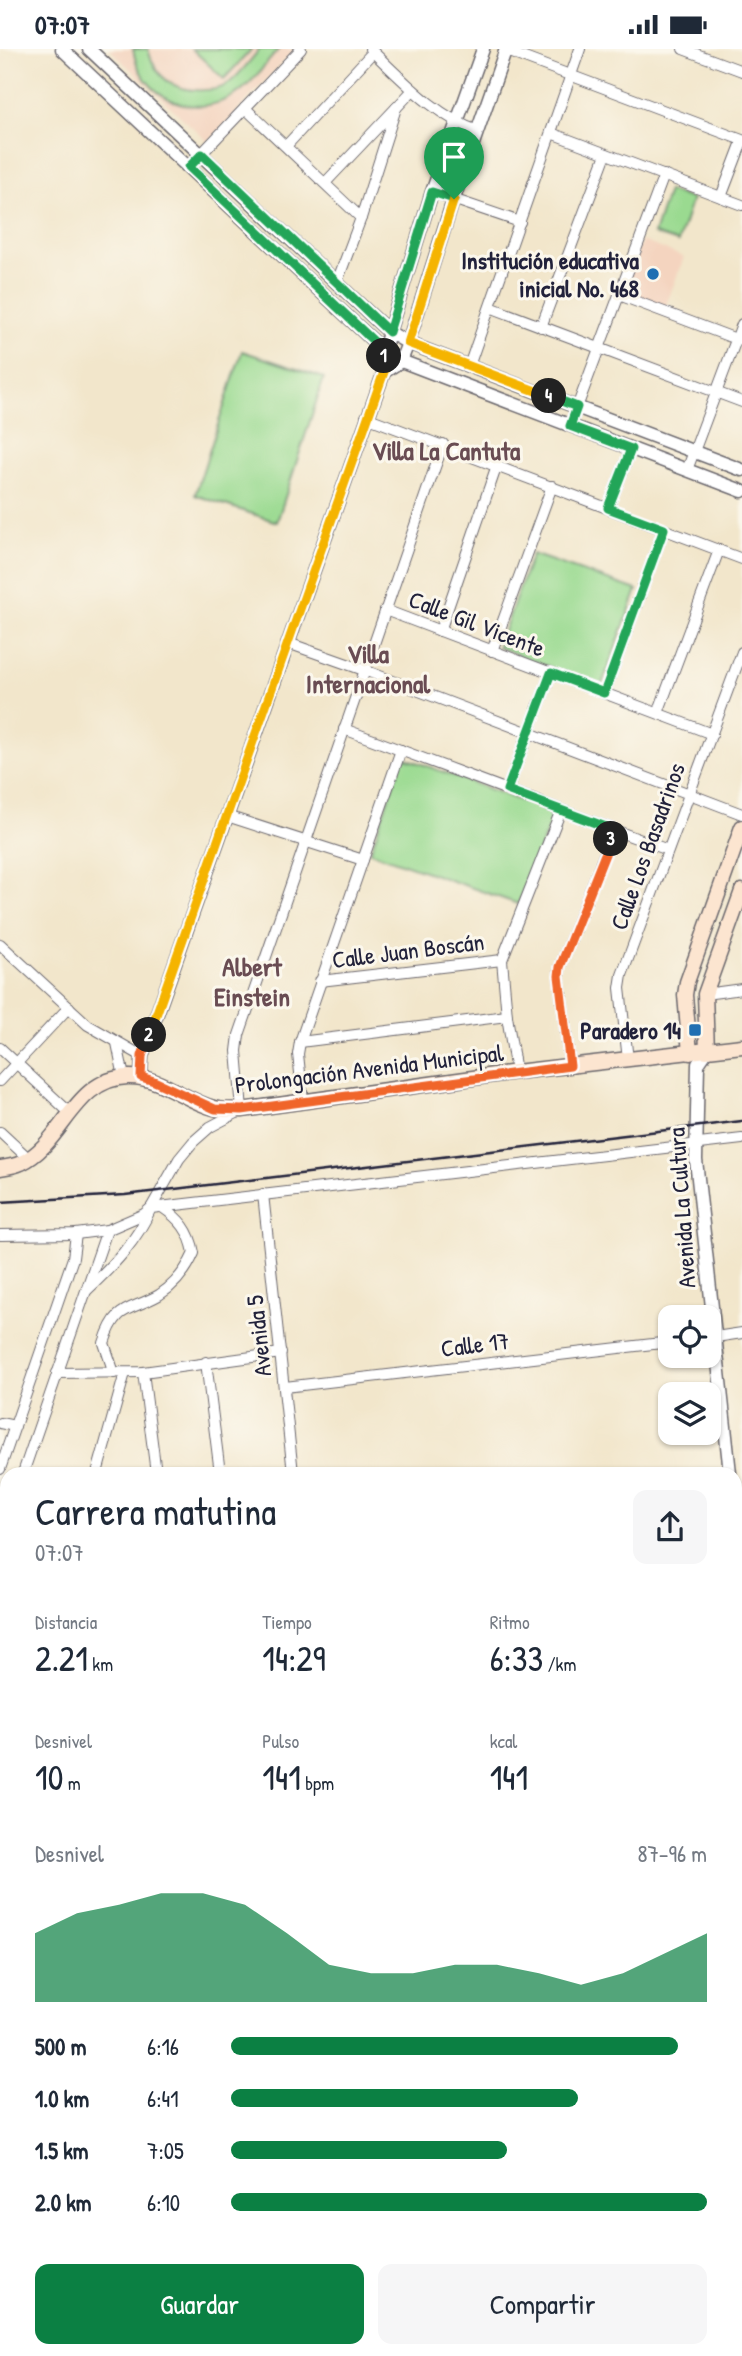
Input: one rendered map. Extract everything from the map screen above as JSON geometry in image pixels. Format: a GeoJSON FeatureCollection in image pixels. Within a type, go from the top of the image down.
{"type":"FeatureCollection","features":[{"type":"Feature","properties":{"kind":"main road","name":"Avenida La Cultura"},"geometry":{"type":"LineString","coordinates":[[694,1059],[685,995],[687,982],[742,827]]}},
{"type":"Feature","properties":{"kind":"main road"},"geometry":{"type":"LineString","coordinates":[[707,1051],[705,994],[742,891]]}},
{"type":"Feature","properties":{"kind":"main road","name":"Prolongación Avenida Municipal"},"geometry":{"type":"LineString","coordinates":[[0,1168],[28,1159],[46,1142],[69,1112],[99,1085],[124,1077],[141,1077],[154,1081],[215,1109],[242,1110],[516,1072],[628,1060],[694,1059],[707,1051],[742,1046]]}},
{"type":"Feature","properties":{"kind":"street"},"geometry":{"type":"LineString","coordinates":[[62,49],[384,351],[401,362],[742,491]]}},
{"type":"Feature","properties":{"kind":"street"},"geometry":{"type":"LineString","coordinates":[[89,49],[389,332],[408,343],[742,470]]}},
{"type":"Feature","properties":{"kind":"street"},"geometry":{"type":"LineString","coordinates":[[189,167],[300,49]]}},
{"type":"Feature","properties":{"kind":"street"},"geometry":{"type":"LineString","coordinates":[[141,1077],[142,1056],[384,372],[384,351],[389,332],[432,192],[483,49]]}},
{"type":"Feature","properties":{"kind":"street"},"geometry":{"type":"LineString","coordinates":[[469,366],[580,49]]}},
{"type":"Feature","properties":{"kind":"street"},"geometry":{"type":"LineString","coordinates":[[683,49],[700,52],[742,71]]}},
{"type":"Feature","properties":{"kind":"street"},"geometry":{"type":"LineString","coordinates":[[384,372],[401,362],[506,50],[742,141],[721,197]]}},
{"type":"Feature","properties":{"kind":"street"},"geometry":{"type":"LineString","coordinates":[[286,146],[372,51],[413,90],[457,124],[478,131]]}},
{"type":"Feature","properties":{"kind":"street"},"geometry":{"type":"LineString","coordinates":[[325,184],[413,90]]}},
{"type":"Feature","properties":{"kind":"street"},"geometry":{"type":"LineString","coordinates":[[245,108],[361,218]]}},
{"type":"Feature","properties":{"kind":"street"},"geometry":{"type":"LineString","coordinates":[[337,282],[361,218],[396,108]]}},
{"type":"Feature","properties":{"kind":"street"},"geometry":{"type":"LineString","coordinates":[[551,133],[742,205]]}},
{"type":"Feature","properties":{"kind":"street"},"geometry":{"type":"LineString","coordinates":[[541,327],[606,154]]}},
{"type":"Feature","properties":{"kind":"street"},"geometry":{"type":"LineString","coordinates":[[570,426],[664,176]]}},
{"type":"Feature","properties":{"kind":"street"},"geometry":{"type":"LineString","coordinates":[[432,192],[520,222]]}},
{"type":"Feature","properties":{"kind":"street"},"geometry":{"type":"LineString","coordinates":[[619,295],[736,339]]}},
{"type":"Feature","properties":{"kind":"street"},"geometry":{"type":"LineString","coordinates":[[490,307],[742,402]]}},
{"type":"Feature","properties":{"kind":"street"},"geometry":{"type":"LineString","coordinates":[[687,470],[742,324]]}},
{"type":"Feature","properties":{"kind":"street"},"geometry":{"type":"LineString","coordinates":[[366,417],[742,559]]}},
{"type":"Feature","properties":{"kind":"street"},"geometry":{"type":"LineString","coordinates":[[87,1290],[120,1258],[157,1208],[179,1159],[193,1142],[210,1127],[242,1110],[237,1051],[239,1035],[443,444]]}},
{"type":"Feature","properties":{"kind":"street"},"geometry":{"type":"LineString","coordinates":[[608,508],[631,449]]}},
{"type":"Feature","properties":{"kind":"street"},"geometry":{"type":"LineString","coordinates":[[440,631],[497,465]]}},
{"type":"Feature","properties":{"kind":"street"},"geometry":{"type":"LineString","coordinates":[[492,651],[552,486]]}},
{"type":"Feature","properties":{"kind":"street"},"geometry":{"type":"LineString","coordinates":[[604,693],[664,529]]}},
{"type":"Feature","properties":{"kind":"street"},"geometry":{"type":"LineString","coordinates":[[658,713],[719,550]]}},
{"type":"Feature","properties":{"kind":"street","name":"Calle Gil Vicente"},"geometry":{"type":"LineString","coordinates":[[385,610],[712,734]]}},
{"type":"Feature","properties":{"kind":"street"},"geometry":{"type":"LineString","coordinates":[[288,643],[742,814]]}},
{"type":"Feature","properties":{"kind":"street","name":"Calle Los Basadrinos"},"geometry":{"type":"LineString","coordinates":[[628,1060],[620,988],[622,975],[742,652]]}},
{"type":"Feature","properties":{"kind":"street"},"geometry":{"type":"LineString","coordinates":[[507,790],[551,673]]}},
{"type":"Feature","properties":{"kind":"street"},"geometry":{"type":"LineString","coordinates":[[344,729],[668,850]]}},
{"type":"Feature","properties":{"kind":"street"},"geometry":{"type":"LineString","coordinates":[[303,1101],[298,1054],[300,1042],[401,750]]}},
{"type":"Feature","properties":{"kind":"street"},"geometry":{"type":"LineString","coordinates":[[516,1072],[502,960],[561,810]]}},
{"type":"Feature","properties":{"kind":"street"},"geometry":{"type":"LineString","coordinates":[[227,816],[362,860]]}},
{"type":"Feature","properties":{"kind":"street"},"geometry":{"type":"LineString","coordinates":[[570,1066],[560,967],[614,830]]}},
{"type":"Feature","properties":{"kind":"street"},"geometry":{"type":"LineString","coordinates":[[0,944],[88,1025],[142,1056]]}},
{"type":"Feature","properties":{"kind":"street","name":"Calle Juan Boscán"},"geometry":{"type":"LineString","coordinates":[[320,981],[502,960]]}},
{"type":"Feature","properties":{"kind":"street"},"geometry":{"type":"LineString","coordinates":[[705,994],[742,989]]}},
{"type":"Feature","properties":{"kind":"street"},"geometry":{"type":"LineString","coordinates":[[0,1081],[69,1007]]}},
{"type":"Feature","properties":{"kind":"street"},"geometry":{"type":"LineString","coordinates":[[300,1042],[507,1016]]}},
{"type":"Feature","properties":{"kind":"street"},"geometry":{"type":"LineString","coordinates":[[117,1043],[124,1077]]}},
{"type":"Feature","properties":{"kind":"street"},"geometry":{"type":"LineString","coordinates":[[0,1048],[69,1112]]}},
{"type":"Feature","properties":{"kind":"street","name":"Avenida La Cultura"},"geometry":{"type":"LineString","coordinates":[[694,1059],[697,1182],[708,1305]]}},
{"type":"Feature","properties":{"kind":"street"},"geometry":{"type":"LineString","coordinates":[[0,1132],[28,1159]]}},
{"type":"Feature","properties":{"kind":"street"},"geometry":{"type":"LineString","coordinates":[[0,1235],[76,1234],[107,1230],[157,1208],[742,1139]]}},
{"type":"Feature","properties":{"kind":"street","name":"Avenida 5"},"geometry":{"type":"LineString","coordinates":[[263,1194],[292,1467]]}},
{"type":"Feature","properties":{"kind":"street"},"geometry":{"type":"LineString","coordinates":[[114,1373],[104,1343],[114,1320],[135,1304],[149,1300],[168,1288],[184,1273],[194,1253],[182,1223],[157,1208]]}},
{"type":"Feature","properties":{"kind":"street"},"geometry":{"type":"LineString","coordinates":[[25,1467],[107,1230]]}},
{"type":"Feature","properties":{"kind":"street"},"geometry":{"type":"LineString","coordinates":[[1,1467],[73,1258],[76,1234]]}},
{"type":"Feature","properties":{"kind":"street"},"geometry":{"type":"LineString","coordinates":[[721,1336],[742,1333]]}},
{"type":"Feature","properties":{"kind":"street","name":"Calle 17"},"geometry":{"type":"LineString","coordinates":[[285,1387],[658,1343]]}},
{"type":"Feature","properties":{"kind":"street"},"geometry":{"type":"LineString","coordinates":[[57,1373],[143,1372],[281,1353]]}},
{"type":"Feature","properties":{"kind":"street"},"geometry":{"type":"LineString","coordinates":[[206,1362],[219,1467]]}},
{"type":"Feature","properties":{"kind":"street","name":"Avenida La Cultura"},"geometry":{"type":"LineString","coordinates":[[715,1368],[729,1467]]}},
{"type":"Feature","properties":{"kind":"street"},"geometry":{"type":"LineString","coordinates":[[143,1372],[155,1467]]}},
{"type":"Feature","properties":{"kind":"street"},"geometry":{"type":"LineString","coordinates":[[99,1467],[125,1373]]}},
{"type":"Feature","properties":{"kind":"street"},"geometry":{"type":"LineString","coordinates":[[0,1423],[15,1426]]}},
{"type":"Feature","properties":{"kind":"shaded area"},"geometry":{"type":"Polygon","coordinates":[[[109,49],[295,49],[208,142],[109,49]]]}},
{"type":"Feature","properties":{"kind":"shaded area","name":"Institución educativa inicial No. 468"},"geometry":{"type":"Polygon","coordinates":[[[642,241],[684,257],[665,308],[623,292],[642,241]]]}},
{"type":"Feature","properties":{"kind":"green space"},"geometry":{"type":"Polygon","coordinates":[[[133,49],[148,49],[161,75],[175,86],[194,90],[224,86],[239,74],[260,49],[279,49],[239,92],[217,103],[201,106],[170,100],[157,91],[146,80],[138,66],[133,49]]]}},
{"type":"Feature","properties":{"kind":"green space"},"geometry":{"type":"Polygon","coordinates":[[[192,49],[252,49],[224,79],[192,49]]]}},
{"type":"Feature","properties":{"kind":"green space"},"geometry":{"type":"Polygon","coordinates":[[[668,191],[692,199],[678,242],[654,234],[668,191]]]}},
{"type":"Feature","properties":{"kind":"green space"},"geometry":{"type":"Polygon","coordinates":[[[242,351],[324,378],[277,522],[195,495],[242,351]]]}},
{"type":"Feature","properties":{"kind":"green space"},"geometry":{"type":"Polygon","coordinates":[[[532,554],[637,590],[601,687],[498,647],[532,554]]]}},
{"type":"Feature","properties":{"kind":"green space"},"geometry":{"type":"Polygon","coordinates":[[[403,757],[554,813],[518,904],[370,852],[403,757]]]}},
{"type":"Feature","properties":{"kind":"railway"},"geometry":{"type":"LineString","coordinates":[[0,1202],[125,1195],[742,1121]]}},
{"type":"Feature","properties":{"kind":"place","name":"Institución educativa inicial No. 468"},"geometry":{"type":"Point","coordinates":[653,274]}},
{"type":"Feature","properties":{"kind":"place","name":"Paradero 14"},"geometry":{"type":"Point","coordinates":[695,1030]}},
{"type":"Feature","properties":{"kind":"district","name":"Villa La Cantuta"},"geometry":{"type":"Point","coordinates":[446,450]}},
{"type":"Feature","properties":{"kind":"district","name":"Villa Internacional"},"geometry":{"type":"Point","coordinates":[368,668]}},
{"type":"Feature","properties":{"kind":"district","name":"Albert Einstein"},"geometry":{"type":"Point","coordinates":[252,980]}},
{"type":"Feature","properties":{"kind":"route"},"geometry":{"type":"LineString","coordinates":[[202,154],[389,332],[432,192],[454,199],[408,343],[577,407],[570,426],[631,449],[608,508],[664,529],[604,693],[551,673],[507,790],[614,830],[560,967],[570,1066],[242,1110],[215,1109],[141,1077],[142,1056],[384,372],[384,351],[189,167],[202,154]]}}]}
